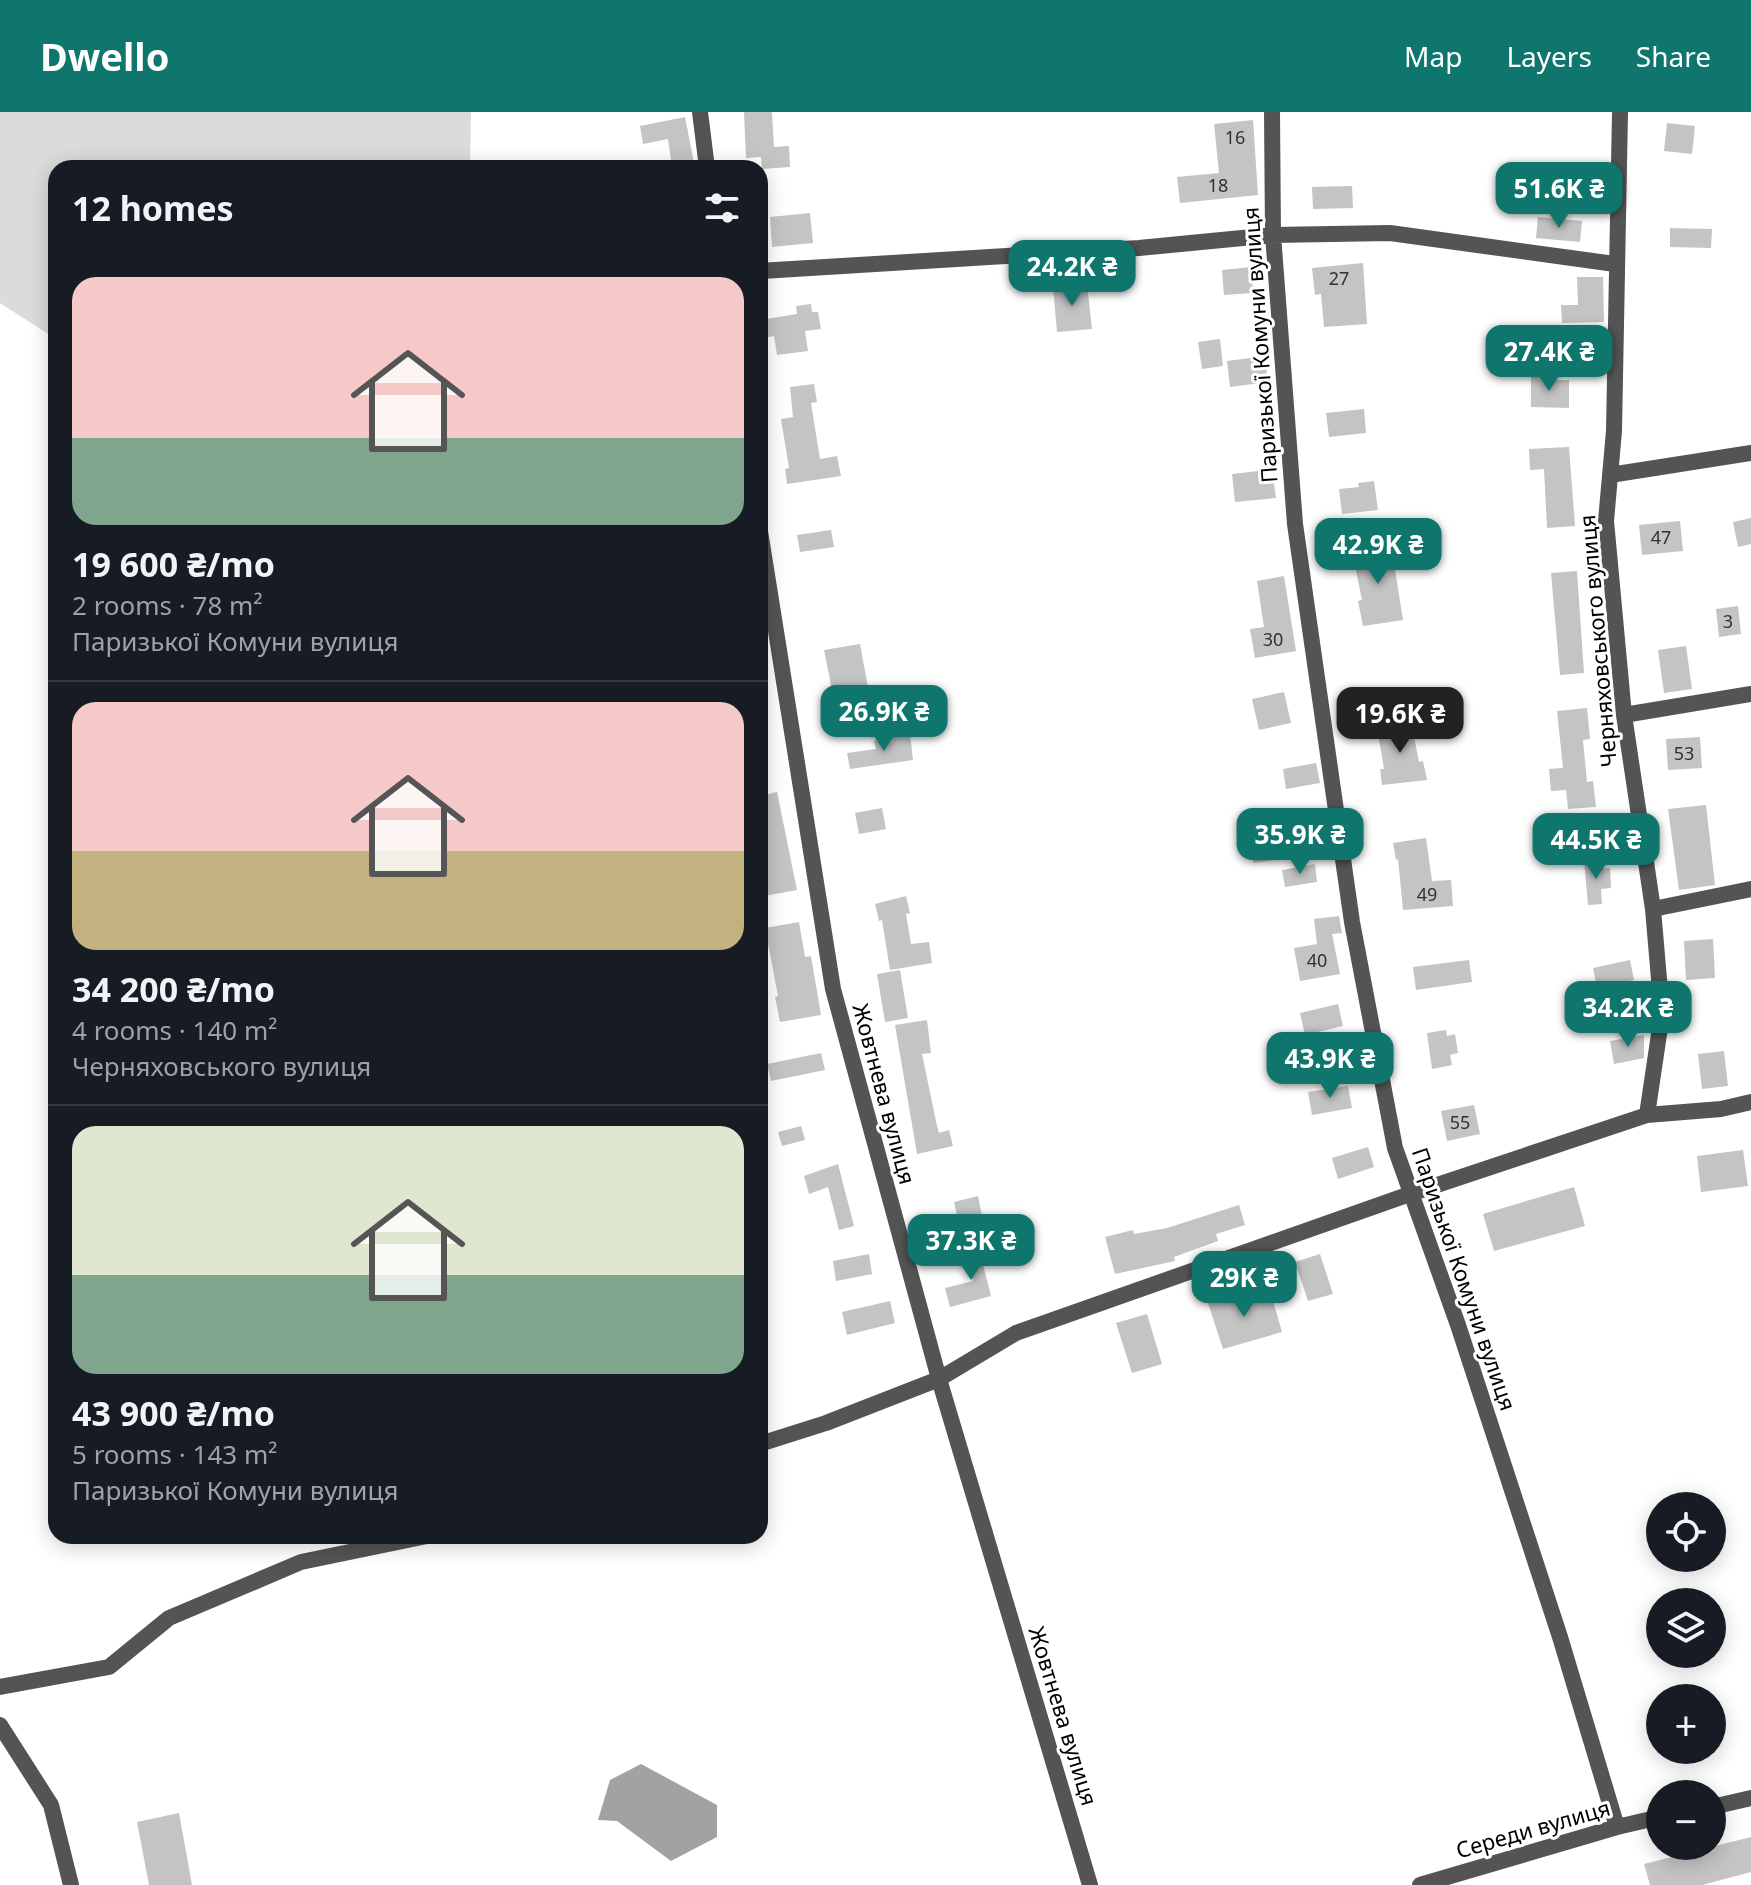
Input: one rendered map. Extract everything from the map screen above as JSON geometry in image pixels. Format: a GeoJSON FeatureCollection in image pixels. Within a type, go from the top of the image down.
{"type":"FeatureCollection","features":[{"type":"Feature","properties":{"kind":"street"},"geometry":{"type":"LineString","coordinates":[[700,112],[706,160]]}},
{"type":"Feature","properties":{"kind":"street","name":"Паризької Комуни вулиця"},"geometry":{"type":"LineString","coordinates":[[1272,112],[1273,235],[1295,524],[1352,922],[1395,1148],[1458,1325],[1560,1637],[1617,1827]]}},
{"type":"Feature","properties":{"kind":"street","name":"Черняховського вулиця"},"geometry":{"type":"LineString","coordinates":[[1620,112],[1614,431],[1606,521],[1624,715],[1653,909],[1662,1014],[1647,1115]]}},
{"type":"Feature","properties":{"kind":"street"},"geometry":{"type":"LineString","coordinates":[[768,271],[1139,248],[1273,235],[1390,233],[1615,264]]}},
{"type":"Feature","properties":{"kind":"street"},"geometry":{"type":"LineString","coordinates":[[1610,475],[1751,453]]}},
{"type":"Feature","properties":{"kind":"street","name":"Жовтнева вулиця"},"geometry":{"type":"LineString","coordinates":[[768,581],[833,989],[939,1379],[1090,1885]]}},
{"type":"Feature","properties":{"kind":"street"},"geometry":{"type":"LineString","coordinates":[[1624,715],[1751,694]]}},
{"type":"Feature","properties":{"kind":"street"},"geometry":{"type":"LineString","coordinates":[[1653,909],[1751,889]]}},
{"type":"Feature","properties":{"kind":"street"},"geometry":{"type":"LineString","coordinates":[[768,1441],[826,1423],[939,1379],[1016,1333],[1410,1194],[1647,1115],[1721,1109],[1751,1102]]}},
{"type":"Feature","properties":{"kind":"street"},"geometry":{"type":"LineString","coordinates":[[0,1687],[109,1667],[169,1618],[301,1562],[388,1544]]}},
{"type":"Feature","properties":{"kind":"street"},"geometry":{"type":"LineString","coordinates":[[0,1725],[51,1805],[71,1885]]}},
{"type":"Feature","properties":{"kind":"street"},"geometry":{"type":"LineString","coordinates":[[1726,1804],[1751,1798]]}},
{"type":"Feature","properties":{"kind":"street","name":"Середи вулиця"},"geometry":{"type":"LineString","coordinates":[[1420,1885],[1646,1820]]}},
{"type":"Feature","properties":{"kind":"shaded area"},"geometry":{"type":"Polygon","coordinates":[[[0,112],[471,112],[470,160],[48,160],[48,334],[0,303],[0,112]]]}},
{"type":"Feature","properties":{"kind":"shaded area"},"geometry":{"type":"Polygon","coordinates":[[[641,1764],[717,1805],[717,1837],[671,1861],[617,1821],[598,1820],[610,1780],[641,1764]]]}},
{"type":"Feature","properties":{"kind":"building"},"geometry":{"type":"Polygon","coordinates":[[[744,112],[772,112],[774,147],[789,146],[790,167],[768,169],[768,160],[746,158],[744,112]]]}},
{"type":"Feature","properties":{"kind":"building"},"geometry":{"type":"Polygon","coordinates":[[[685,117],[693,160],[671,160],[668,139],[643,144],[640,126],[685,117]]]}},
{"type":"Feature","properties":{"kind":"building"},"geometry":{"type":"Polygon","coordinates":[[[1253,120],[1258,195],[1180,203],[1177,177],[1219,173],[1214,124],[1253,120]]]}},
{"type":"Feature","properties":{"kind":"building"},"geometry":{"type":"Polygon","coordinates":[[[1667,123],[1695,126],[1692,154],[1664,151],[1667,123]]]}},
{"type":"Feature","properties":{"kind":"building"},"geometry":{"type":"Polygon","coordinates":[[[1352,186],[1353,208],[1313,209],[1312,187],[1352,186]]]}},
{"type":"Feature","properties":{"kind":"building"},"geometry":{"type":"Polygon","coordinates":[[[810,213],[813,243],[772,247],[770,217],[810,213]]]}},
{"type":"Feature","properties":{"kind":"building"},"geometry":{"type":"Polygon","coordinates":[[[1538,217],[1582,221],[1580,242],[1536,238],[1538,217]]]}},
{"type":"Feature","properties":{"kind":"building"},"geometry":{"type":"Polygon","coordinates":[[[1670,228],[1712,229],[1711,248],[1670,247],[1670,228]]]}},
{"type":"Feature","properties":{"kind":"building"},"geometry":{"type":"Polygon","coordinates":[[[1363,263],[1367,324],[1324,327],[1321,294],[1315,295],[1312,268],[1363,263]]]}},
{"type":"Feature","properties":{"kind":"building"},"geometry":{"type":"Polygon","coordinates":[[[1251,267],[1253,293],[1224,295],[1222,270],[1251,267]]]}},
{"type":"Feature","properties":{"kind":"building"},"geometry":{"type":"Polygon","coordinates":[[[1577,277],[1603,277],[1604,322],[1562,323],[1561,305],[1578,305],[1577,277]]]}},
{"type":"Feature","properties":{"kind":"building"},"geometry":{"type":"Polygon","coordinates":[[[1087,284],[1092,329],[1057,332],[1053,287],[1087,284]]]}},
{"type":"Feature","properties":{"kind":"building"},"geometry":{"type":"Polygon","coordinates":[[[811,304],[812,312],[818,312],[821,329],[805,331],[808,351],[777,355],[774,336],[768,337],[768,319],[797,314],[796,306],[811,304]]]}},
{"type":"Feature","properties":{"kind":"building"},"geometry":{"type":"Polygon","coordinates":[[[1220,339],[1223,366],[1202,369],[1198,342],[1220,339]]]}},
{"type":"Feature","properties":{"kind":"building"},"geometry":{"type":"Polygon","coordinates":[[[1265,356],[1268,382],[1230,387],[1227,361],[1265,356]]]}},
{"type":"Feature","properties":{"kind":"building"},"geometry":{"type":"Polygon","coordinates":[[[1531,375],[1548,375],[1548,380],[1569,380],[1569,408],[1531,407],[1531,375]]]}},
{"type":"Feature","properties":{"kind":"building"},"geometry":{"type":"Polygon","coordinates":[[[814,384],[817,402],[811,403],[820,459],[837,456],[841,476],[787,484],[785,469],[789,468],[781,419],[793,417],[790,387],[814,384]]]}},
{"type":"Feature","properties":{"kind":"building"},"geometry":{"type":"Polygon","coordinates":[[[1364,409],[1366,433],[1329,437],[1326,413],[1364,409]]]}},
{"type":"Feature","properties":{"kind":"building"},"geometry":{"type":"Polygon","coordinates":[[[1569,447],[1575,526],[1547,528],[1544,469],[1530,470],[1529,449],[1569,447]]]}},
{"type":"Feature","properties":{"kind":"building"},"geometry":{"type":"Polygon","coordinates":[[[1258,471],[1259,478],[1273,476],[1276,498],[1235,502],[1232,474],[1258,471]]]}},
{"type":"Feature","properties":{"kind":"building"},"geometry":{"type":"Polygon","coordinates":[[[1374,481],[1378,510],[1342,514],[1339,489],[1359,487],[1358,483],[1374,481]]]}},
{"type":"Feature","properties":{"kind":"building"},"geometry":{"type":"Polygon","coordinates":[[[1751,518],[1751,544],[1738,547],[1733,522],[1751,518]]]}},
{"type":"Feature","properties":{"kind":"building"},"geometry":{"type":"Polygon","coordinates":[[[1680,521],[1683,551],[1642,555],[1639,525],[1680,521]]]}},
{"type":"Feature","properties":{"kind":"building"},"geometry":{"type":"Polygon","coordinates":[[[831,530],[834,547],[800,552],[797,535],[831,530]]]}},
{"type":"Feature","properties":{"kind":"building"},"geometry":{"type":"Polygon","coordinates":[[[1391,544],[1403,620],[1363,626],[1358,601],[1362,600],[1352,552],[1391,544]]]}},
{"type":"Feature","properties":{"kind":"building"},"geometry":{"type":"Polygon","coordinates":[[[1577,571],[1584,673],[1560,675],[1551,573],[1577,571]]]}},
{"type":"Feature","properties":{"kind":"building"},"geometry":{"type":"Polygon","coordinates":[[[1284,576],[1296,651],[1255,658],[1250,629],[1264,627],[1257,581],[1284,576]]]}},
{"type":"Feature","properties":{"kind":"building"},"geometry":{"type":"Polygon","coordinates":[[[1738,606],[1741,634],[1719,637],[1716,609],[1738,606]]]}},
{"type":"Feature","properties":{"kind":"building"},"geometry":{"type":"Polygon","coordinates":[[[860,644],[869,693],[834,700],[824,650],[860,644]]]}},
{"type":"Feature","properties":{"kind":"building"},"geometry":{"type":"Polygon","coordinates":[[[1686,646],[1692,689],[1664,693],[1658,650],[1686,646]]]}},
{"type":"Feature","properties":{"kind":"building"},"geometry":{"type":"Polygon","coordinates":[[[1284,692],[1291,723],[1259,730],[1252,699],[1284,692]]]}},
{"type":"Feature","properties":{"kind":"building"},"geometry":{"type":"Polygon","coordinates":[[[1587,708],[1590,739],[1583,740],[1587,782],[1593,781],[1596,807],[1568,809],[1566,790],[1551,791],[1549,769],[1563,768],[1557,711],[1587,708]]]}},
{"type":"Feature","properties":{"kind":"building"},"geometry":{"type":"Polygon","coordinates":[[[1411,721],[1419,762],[1423,761],[1427,780],[1382,785],[1380,769],[1384,769],[1377,727],[1411,721]]]}},
{"type":"Feature","properties":{"kind":"building"},"geometry":{"type":"Polygon","coordinates":[[[910,734],[913,760],[850,769],[847,753],[876,749],[874,741],[910,734]]]}},
{"type":"Feature","properties":{"kind":"building"},"geometry":{"type":"Polygon","coordinates":[[[1700,737],[1702,768],[1668,770],[1666,739],[1700,737]]]}},
{"type":"Feature","properties":{"kind":"building"},"geometry":{"type":"Polygon","coordinates":[[[1316,763],[1320,783],[1286,789],[1283,769],[1316,763]]]}},
{"type":"Feature","properties":{"kind":"building"},"geometry":{"type":"Polygon","coordinates":[[[777,792],[797,890],[768,895],[768,794],[777,792]]]}},
{"type":"Feature","properties":{"kind":"building"},"geometry":{"type":"Polygon","coordinates":[[[1706,805],[1715,885],[1679,890],[1668,809],[1706,805]]]}},
{"type":"Feature","properties":{"kind":"building"},"geometry":{"type":"Polygon","coordinates":[[[882,808],[886,829],[859,834],[855,813],[882,808]]]}},
{"type":"Feature","properties":{"kind":"building"},"geometry":{"type":"Polygon","coordinates":[[[1271,819],[1276,860],[1253,863],[1248,822],[1271,819]]]}},
{"type":"Feature","properties":{"kind":"building"},"geometry":{"type":"Polygon","coordinates":[[[1426,838],[1432,881],[1451,880],[1453,906],[1403,910],[1398,859],[1393,843],[1426,838]]]}},
{"type":"Feature","properties":{"kind":"building"},"geometry":{"type":"Polygon","coordinates":[[[1598,859],[1599,869],[1610,868],[1611,888],[1601,889],[1602,904],[1588,905],[1584,860],[1598,859]]]}},
{"type":"Feature","properties":{"kind":"building"},"geometry":{"type":"Polygon","coordinates":[[[1315,864],[1317,882],[1285,887],[1282,870],[1315,864]]]}},
{"type":"Feature","properties":{"kind":"building"},"geometry":{"type":"Polygon","coordinates":[[[906,896],[911,944],[929,942],[932,963],[890,970],[882,920],[879,921],[875,904],[906,896]]]}},
{"type":"Feature","properties":{"kind":"building"},"geometry":{"type":"Polygon","coordinates":[[[1339,916],[1342,933],[1332,934],[1340,974],[1300,981],[1294,948],[1317,944],[1314,919],[1339,916]]]}},
{"type":"Feature","properties":{"kind":"building"},"geometry":{"type":"Polygon","coordinates":[[[799,922],[805,957],[811,956],[821,1015],[780,1022],[768,927],[799,922]]]}},
{"type":"Feature","properties":{"kind":"building"},"geometry":{"type":"Polygon","coordinates":[[[1713,939],[1715,978],[1686,980],[1684,941],[1713,939]]]}},
{"type":"Feature","properties":{"kind":"building"},"geometry":{"type":"Polygon","coordinates":[[[1469,960],[1472,982],[1416,990],[1413,967],[1469,960]]]}},
{"type":"Feature","properties":{"kind":"building"},"geometry":{"type":"Polygon","coordinates":[[[1630,960],[1634,980],[1597,988],[1593,968],[1630,960]]]}},
{"type":"Feature","properties":{"kind":"building"},"geometry":{"type":"Polygon","coordinates":[[[900,970],[908,1018],[885,1022],[877,974],[900,970]]]}},
{"type":"Feature","properties":{"kind":"building"},"geometry":{"type":"Polygon","coordinates":[[[1338,1004],[1343,1026],[1305,1035],[1300,1013],[1338,1004]]]}},
{"type":"Feature","properties":{"kind":"building"},"geometry":{"type":"Polygon","coordinates":[[[927,1020],[931,1053],[922,1054],[939,1133],[949,1130],[953,1146],[917,1154],[895,1025],[927,1020]]]}},
{"type":"Feature","properties":{"kind":"building"},"geometry":{"type":"Polygon","coordinates":[[[1446,1030],[1447,1036],[1455,1034],[1458,1053],[1450,1055],[1452,1065],[1432,1069],[1427,1033],[1446,1030]]]}},
{"type":"Feature","properties":{"kind":"building"},"geometry":{"type":"Polygon","coordinates":[[[1644,1035],[1644,1058],[1614,1064],[1610,1041],[1644,1035]]]}},
{"type":"Feature","properties":{"kind":"building"},"geometry":{"type":"Polygon","coordinates":[[[1724,1051],[1728,1086],[1702,1089],[1698,1054],[1724,1051]]]}},
{"type":"Feature","properties":{"kind":"building"},"geometry":{"type":"Polygon","coordinates":[[[821,1053],[825,1070],[771,1081],[768,1064],[821,1053]]]}},
{"type":"Feature","properties":{"kind":"building"},"geometry":{"type":"Polygon","coordinates":[[[1348,1086],[1352,1108],[1312,1115],[1308,1092],[1348,1086]]]}},
{"type":"Feature","properties":{"kind":"building"},"geometry":{"type":"Polygon","coordinates":[[[1474,1105],[1480,1134],[1447,1141],[1441,1111],[1474,1105]]]}},
{"type":"Feature","properties":{"kind":"building"},"geometry":{"type":"Polygon","coordinates":[[[801,1126],[805,1140],[782,1146],[778,1132],[801,1126]]]}},
{"type":"Feature","properties":{"kind":"building"},"geometry":{"type":"Polygon","coordinates":[[[1368,1147],[1374,1167],[1338,1179],[1332,1158],[1368,1147]]]}},
{"type":"Feature","properties":{"kind":"building"},"geometry":{"type":"Polygon","coordinates":[[[1743,1150],[1748,1186],[1701,1192],[1697,1156],[1743,1150]]]}},
{"type":"Feature","properties":{"kind":"building"},"geometry":{"type":"Polygon","coordinates":[[[838,1164],[854,1226],[839,1230],[828,1187],[809,1194],[804,1176],[838,1164]]]}},
{"type":"Feature","properties":{"kind":"building"},"geometry":{"type":"Polygon","coordinates":[[[1574,1187],[1585,1226],[1494,1251],[1483,1214],[1574,1187]]]}},
{"type":"Feature","properties":{"kind":"building"},"geometry":{"type":"Polygon","coordinates":[[[978,1196],[982,1216],[973,1218],[976,1229],[961,1233],[954,1202],[978,1196]]]}},
{"type":"Feature","properties":{"kind":"building"},"geometry":{"type":"Polygon","coordinates":[[[1239,1205],[1245,1225],[1216,1234],[1218,1241],[1174,1257],[1175,1261],[1115,1274],[1105,1237],[1133,1230],[1134,1234],[1167,1228],[1239,1205]]]}},
{"type":"Feature","properties":{"kind":"building"},"geometry":{"type":"Polygon","coordinates":[[[978,1245],[991,1296],[950,1307],[945,1288],[973,1281],[965,1248],[978,1245]]]}},
{"type":"Feature","properties":{"kind":"building"},"geometry":{"type":"Polygon","coordinates":[[[869,1254],[872,1274],[836,1281],[833,1261],[869,1254]]]}},
{"type":"Feature","properties":{"kind":"building"},"geometry":{"type":"Polygon","coordinates":[[[1320,1254],[1333,1294],[1308,1301],[1295,1262],[1320,1254]]]}},
{"type":"Feature","properties":{"kind":"building"},"geometry":{"type":"Polygon","coordinates":[[[1270,1290],[1282,1332],[1223,1349],[1207,1300],[1227,1294],[1230,1302],[1270,1290]]]}},
{"type":"Feature","properties":{"kind":"building"},"geometry":{"type":"Polygon","coordinates":[[[890,1301],[895,1323],[847,1335],[842,1312],[890,1301]]]}},
{"type":"Feature","properties":{"kind":"building"},"geometry":{"type":"Polygon","coordinates":[[[1147,1314],[1162,1364],[1132,1373],[1116,1323],[1147,1314]]]}},
{"type":"Feature","properties":{"kind":"building"},"geometry":{"type":"Polygon","coordinates":[[[179,1813],[192,1885],[149,1885],[137,1822],[179,1813]]]}},
{"type":"Feature","properties":{"kind":"building"},"geometry":{"type":"Polygon","coordinates":[[[1751,1837],[1751,1872],[1702,1885],[1650,1885],[1644,1864],[1660,1860],[1726,1860],[1726,1843],[1751,1837]]]}}]}
